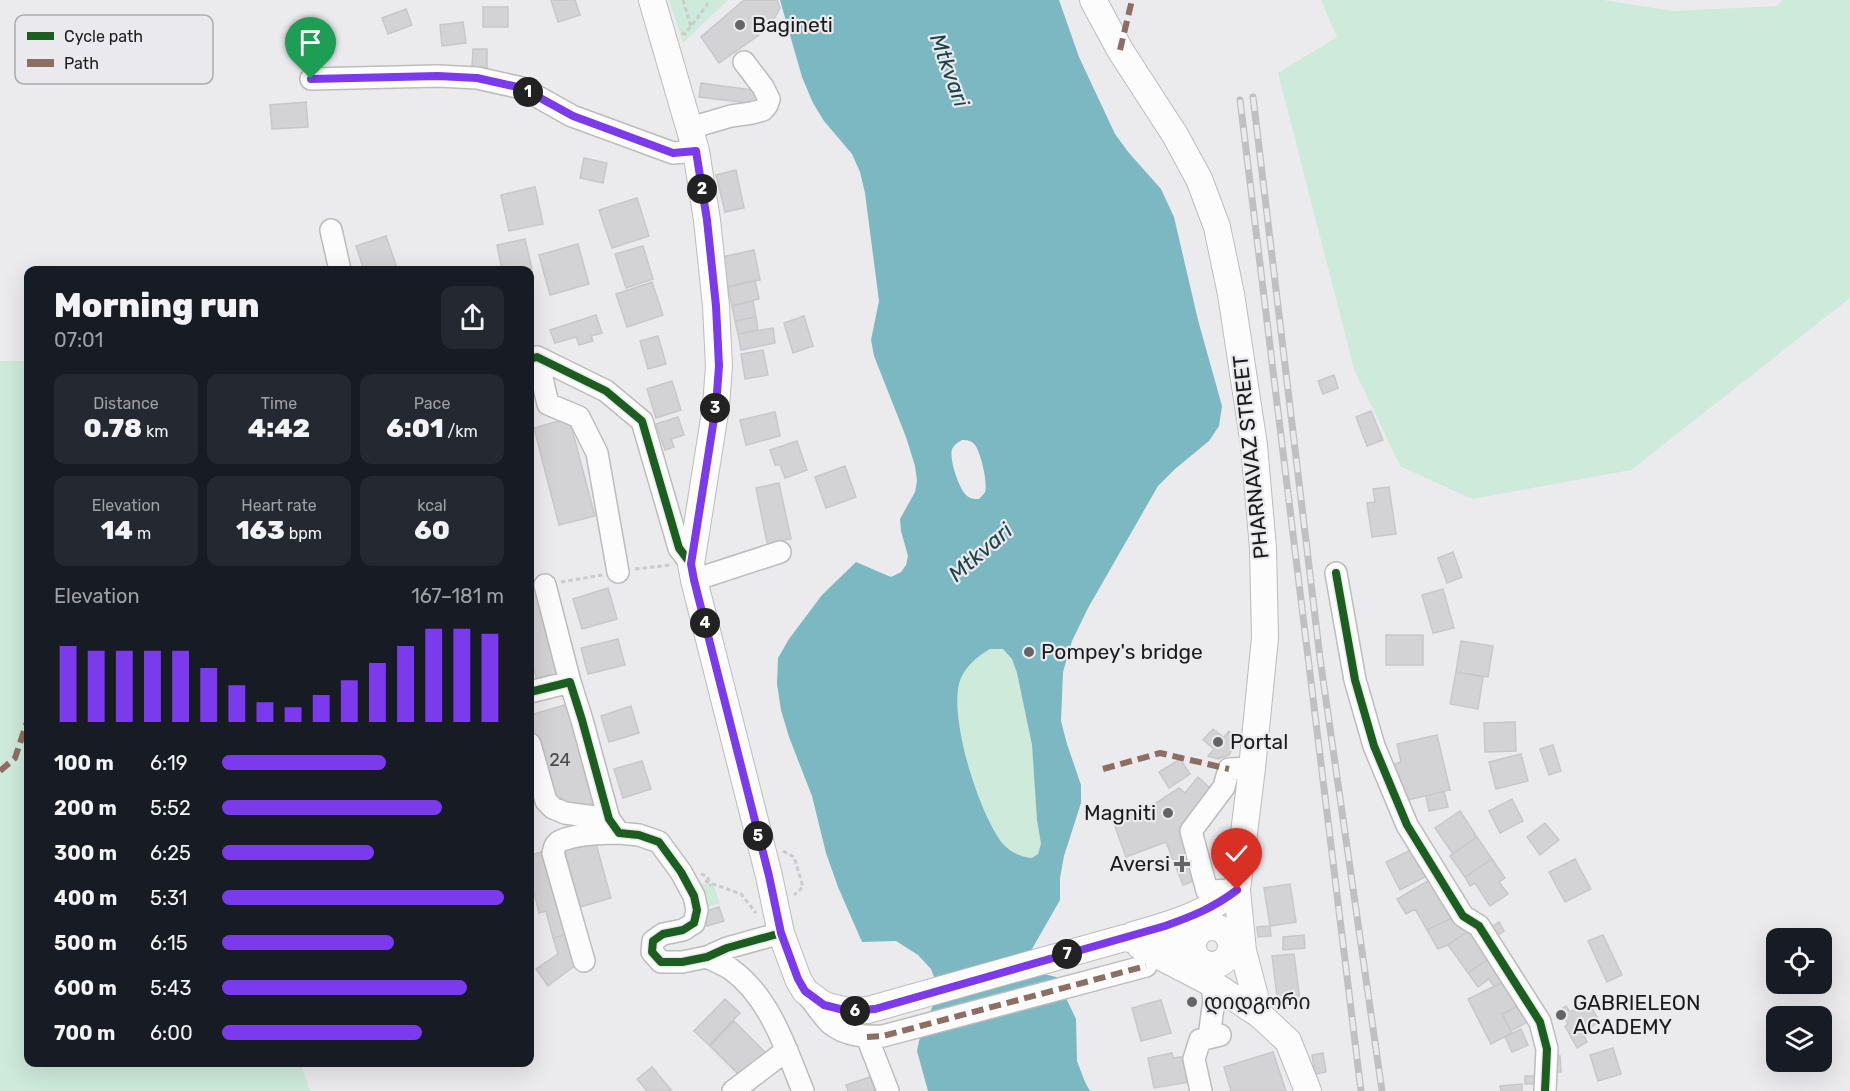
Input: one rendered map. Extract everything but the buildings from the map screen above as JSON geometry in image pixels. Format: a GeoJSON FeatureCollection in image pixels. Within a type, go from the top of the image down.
{"type":"FeatureCollection","features":[{"type":"Feature","properties":{"kind":"main road"},"geometry":{"type":"LineString","coordinates":[[652,0],[670,36],[692,133],[708,231],[716,306],[719,366],[716,406],[688,569],[769,876],[778,934],[805,991],[824,1005],[840,1010],[875,1009],[1117,940],[1202,912],[1220,903],[1237,890]]}},
{"type":"Feature","properties":{"kind":"main road","name":"PHARNAVAZ STREET"},"geometry":{"type":"LineString","coordinates":[[1093,0],[1120,51],[1175,135],[1199,179],[1217,227],[1231,294],[1254,444],[1263,548],[1265,638],[1237,890]]}},
{"type":"Feature","properties":{"kind":"main road"},"geometry":{"type":"LineString","coordinates":[[1215,927],[1237,890]]}},
{"type":"Feature","properties":{"kind":"main road"},"geometry":{"type":"LineString","coordinates":[[1237,890],[1243,951],[1260,1015]]}},
{"type":"Feature","properties":{"kind":"main road"},"geometry":{"type":"LineString","coordinates":[[1117,940],[1209,965],[1229,955],[1231,943],[1226,932],[1210,927],[1200,931],[1196,936],[1209,965],[1288,1041],[1308,1091]]}},
{"type":"Feature","properties":{"kind":"main road"},"geometry":{"type":"LineString","coordinates":[[1117,940],[1209,965]]}},
{"type":"Feature","properties":{"kind":"street"},"geometry":{"type":"LineString","coordinates":[[311,79],[438,76],[477,78],[522,88],[573,116],[673,153],[692,133],[731,116],[763,110],[767,105],[769,99],[763,87],[744,62]]}},
{"type":"Feature","properties":{"kind":"street"},"geometry":{"type":"LineString","coordinates":[[332,230],[339,266]]}},
{"type":"Feature","properties":{"kind":"street"},"geometry":{"type":"LineString","coordinates":[[534,358],[606,391],[642,421],[679,548],[688,569],[780,552]]}},
{"type":"Feature","properties":{"kind":"street"},"geometry":{"type":"LineString","coordinates":[[534,361],[548,404],[579,417],[597,453],[618,572]]}},
{"type":"Feature","properties":{"kind":"street"},"geometry":{"type":"LineString","coordinates":[[1335,573],[1355,680],[1374,746],[1407,825],[1462,915],[1479,926],[1540,1022],[1547,1049],[1545,1091]]}},
{"type":"Feature","properties":{"kind":"street"},"geometry":{"type":"LineString","coordinates":[[545,585],[570,682],[614,826]]}},
{"type":"Feature","properties":{"kind":"street"},"geometry":{"type":"LineString","coordinates":[[534,691],[570,682]]}},
{"type":"Feature","properties":{"kind":"street"},"geometry":{"type":"LineString","coordinates":[[534,758],[546,801],[553,808],[659,842],[681,872],[694,896],[697,910],[694,923],[683,930],[663,934],[653,940],[652,952],[662,962],[682,962],[707,957],[727,948],[778,934]]}},
{"type":"Feature","properties":{"kind":"street"},"geometry":{"type":"LineString","coordinates":[[1237,890],[1207,891],[1191,831],[1224,787],[1229,769],[1252,768]]}},
{"type":"Feature","properties":{"kind":"street"},"geometry":{"type":"LineString","coordinates":[[584,961],[553,853],[560,841],[614,826]]}},
{"type":"Feature","properties":{"kind":"street"},"geometry":{"type":"LineString","coordinates":[[707,957],[731,969],[750,986],[777,1028],[803,1091]]}},
{"type":"Feature","properties":{"kind":"street"},"geometry":{"type":"LineString","coordinates":[[1201,1091],[1194,1059],[1200,1040],[1215,1036],[1214,1000],[1209,965]]}},
{"type":"Feature","properties":{"kind":"street"},"geometry":{"type":"LineString","coordinates":[[805,991],[831,1023],[851,1034],[875,1036],[1146,966]]}},
{"type":"Feature","properties":{"kind":"street"},"geometry":{"type":"LineString","coordinates":[[875,1036],[888,1091]]}},
{"type":"Feature","properties":{"kind":"street"},"geometry":{"type":"LineString","coordinates":[[733,1091],[786,1050]]}},
{"type":"Feature","properties":{"kind":"path"},"geometry":{"type":"LineString","coordinates":[[683,0],[691,27]]}},
{"type":"Feature","properties":{"kind":"path"},"geometry":{"type":"LineString","coordinates":[[670,36],[685,34],[707,5],[707,0]]}},
{"type":"Feature","properties":{"kind":"path"},"geometry":{"type":"LineString","coordinates":[[545,585],[618,572],[688,569]]}},
{"type":"Feature","properties":{"kind":"path"},"geometry":{"type":"LineString","coordinates":[[778,848],[794,856],[803,887],[788,900]]}},
{"type":"Feature","properties":{"kind":"path"},"geometry":{"type":"LineString","coordinates":[[681,872],[741,894],[778,934]]}},
{"type":"Feature","properties":{"kind":"path"},"geometry":{"type":"LineString","coordinates":[[707,876],[711,884]]}},
{"type":"Feature","properties":{"kind":"green space"},"geometry":{"type":"Polygon","coordinates":[[[669,0],[728,0],[683,43],[669,0]]]}},
{"type":"Feature","properties":{"kind":"green space"},"geometry":{"type":"Polygon","coordinates":[[[1321,0],[1603,0],[1673,11],[1777,6],[1783,0],[1850,0],[1850,298],[1631,470],[1472,499],[1400,466],[1354,369],[1278,73],[1337,37],[1321,0]]]}},
{"type":"Feature","properties":{"kind":"green space"},"geometry":{"type":"Polygon","coordinates":[[[0,361],[24,361],[24,1067],[302,1067],[310,1091],[0,1091],[0,361]]]}},
{"type":"Feature","properties":{"kind":"green space"},"geometry":{"type":"Polygon","coordinates":[[[990,649],[1003,649],[1012,659],[1032,745],[1037,820],[1041,844],[1038,854],[1032,858],[1020,856],[1010,850],[995,831],[976,789],[962,739],[958,715],[961,678],[973,661],[990,649]]]}},
{"type":"Feature","properties":{"kind":"green space"},"geometry":{"type":"Polygon","coordinates":[[[697,882],[714,886],[720,903],[707,907],[697,882]]]}},
{"type":"Feature","properties":{"kind":"water","name":"Mtkvari"},"geometry":{"type":"Polygon","coordinates":[[[780,0],[1059,0],[1079,57],[1115,134],[1161,189],[1174,217],[1198,320],[1222,406],[1219,426],[1209,441],[1158,486],[1088,608],[1072,641],[1063,672],[1061,721],[1081,785],[1081,803],[1064,856],[1060,878],[1060,900],[1032,949],[1040,973],[1056,977],[1076,1019],[1077,1061],[1090,1091],[928,1091],[917,1051],[921,1032],[935,1001],[936,982],[931,969],[918,955],[896,941],[862,942],[826,853],[812,796],[781,710],[777,684],[778,658],[789,639],[822,595],[856,562],[891,577],[901,572],[906,565],[908,556],[900,519],[915,492],[917,481],[906,437],[874,356],[871,340],[879,301],[865,193],[860,172],[852,154],[824,121],[813,103],[802,77],[780,0]],[[962,440],[952,449],[955,474],[966,495],[979,499],[985,493],[986,488],[982,461],[974,444],[962,440]],[[990,649],[973,661],[961,678],[958,715],[962,739],[976,789],[995,831],[1010,850],[1020,856],[1032,858],[1038,854],[1041,844],[1037,820],[1032,745],[1012,659],[1003,649],[990,649]]]}},
{"type":"Feature","properties":{"kind":"railway"},"geometry":{"type":"LineString","coordinates":[[1253,97],[1320,658],[1382,1091]]}},
{"type":"Feature","properties":{"kind":"railway"},"geometry":{"type":"LineString","coordinates":[[1240,100],[1361,1091]]}},
{"type":"Feature","properties":{"kind":"marked path"},"geometry":{"type":"LineString","coordinates":[[1120,50],[1132,0]]}},
{"type":"Feature","properties":{"kind":"marked path"},"geometry":{"type":"LineString","coordinates":[[0,771],[15,758],[24,731]]}},
{"type":"Feature","properties":{"kind":"marked path"},"geometry":{"type":"LineString","coordinates":[[1103,769],[1160,753],[1229,769]]}},
{"type":"Feature","properties":{"kind":"marked path"},"geometry":{"type":"LineString","coordinates":[[867,1037],[883,1036],[1146,966]]}},
{"type":"Feature","properties":{"kind":"cycle path"},"geometry":{"type":"LineString","coordinates":[[311,79],[438,76],[477,78],[522,88],[572,116],[673,153],[696,151]]}},
{"type":"Feature","properties":{"kind":"cycle path"},"geometry":{"type":"LineString","coordinates":[[534,358],[537,357],[606,391],[642,421],[679,548],[691,564]]}},
{"type":"Feature","properties":{"kind":"cycle path"},"geometry":{"type":"LineString","coordinates":[[1336,573],[1355,680],[1374,746],[1407,825],[1463,916],[1479,926],[1540,1022],[1547,1049],[1545,1091]]}},
{"type":"Feature","properties":{"kind":"cycle path"},"geometry":{"type":"LineString","coordinates":[[534,691],[570,682],[609,819],[619,833],[639,835],[659,842],[681,872],[694,896],[697,910],[694,923],[683,930],[663,934],[653,941],[652,952],[661,962],[682,962],[707,957],[727,948],[781,933]]}},
{"type":"Feature","properties":{"kind":"place","name":"Bagineti"},"geometry":{"type":"Point","coordinates":[740,25]}},
{"type":"Feature","properties":{"kind":"place","name":"Pompey's bridge"},"geometry":{"type":"Point","coordinates":[1029,652]}},
{"type":"Feature","properties":{"kind":"place","name":"Portal"},"geometry":{"type":"Point","coordinates":[1218,742]}},
{"type":"Feature","properties":{"kind":"place","name":"Magniti"},"geometry":{"type":"Point","coordinates":[1168,813]}},
{"type":"Feature","properties":{"kind":"place","name":"Aversi"},"geometry":{"type":"Point","coordinates":[1182,864]}},
{"type":"Feature","properties":{"kind":"place","name":"დიდგორი"},"geometry":{"type":"Point","coordinates":[1192,1002]}},
{"type":"Feature","properties":{"kind":"place","name":"GABRIELEON ACADEMY"},"geometry":{"type":"Point","coordinates":[1561,1015]}},
{"type":"Feature","properties":{"kind":"route"},"geometry":{"type":"LineString","coordinates":[[311,79],[438,76],[477,78],[522,88],[573,116],[673,153],[696,151],[707,220],[716,306],[719,366],[716,406],[691,564],[769,876],[781,933],[798,979],[805,991],[824,1005],[848,1011],[875,1009],[1165,926],[1202,912],[1220,903],[1237,890]]}}]}
